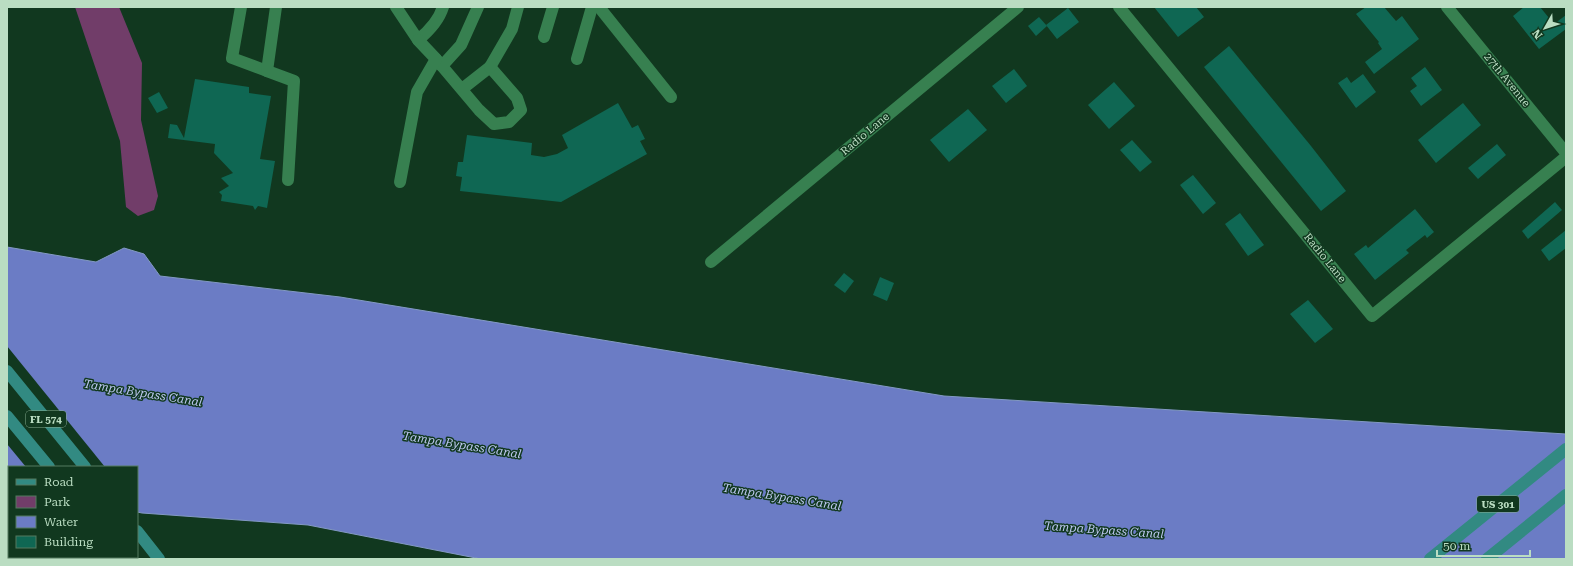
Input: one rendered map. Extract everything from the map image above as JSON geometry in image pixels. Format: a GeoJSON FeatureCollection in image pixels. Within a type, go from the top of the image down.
{"type":"FeatureCollection","features":[{"type":"Feature","properties":{"kind":"main road","name":"FL 574"},"geometry":{"type":"LineString","coordinates":[[7,371],[84,466]]}},
{"type":"Feature","properties":{"kind":"main road","name":"FL 574"},"geometry":{"type":"LineString","coordinates":[[7,416],[48,466]]}},
{"type":"Feature","properties":{"kind":"main road","name":"US 301"},"geometry":{"type":"LineString","coordinates":[[1430,559],[1566,449]]}},
{"type":"Feature","properties":{"kind":"main road","name":"US 301"},"geometry":{"type":"LineString","coordinates":[[1487,559],[1566,495]]}},
{"type":"Feature","properties":{"kind":"main road"},"geometry":{"type":"LineString","coordinates":[[138,532],[159,559]]}},
{"type":"Feature","properties":{"kind":"street"},"geometry":{"type":"LineString","coordinates":[[241,7],[232,58],[294,81],[288,180]]}},
{"type":"Feature","properties":{"kind":"street"},"geometry":{"type":"LineString","coordinates":[[267,71],[276,7]]}},
{"type":"Feature","properties":{"kind":"street"},"geometry":{"type":"LineString","coordinates":[[396,7],[418,40],[479,110],[494,124],[509,122],[521,110],[517,98],[490,67]]}},
{"type":"Feature","properties":{"kind":"street"},"geometry":{"type":"LineString","coordinates":[[418,40],[427,33],[441,14],[443,7]]}},
{"type":"Feature","properties":{"kind":"street"},"geometry":{"type":"LineString","coordinates":[[400,182],[417,92],[439,63],[461,45],[478,7]]}},
{"type":"Feature","properties":{"kind":"street"},"geometry":{"type":"LineString","coordinates":[[462,89],[490,67],[512,29],[518,7]]}},
{"type":"Feature","properties":{"kind":"street"},"geometry":{"type":"LineString","coordinates":[[544,37],[553,7]]}},
{"type":"Feature","properties":{"kind":"street"},"geometry":{"type":"LineString","coordinates":[[577,59],[592,7]]}},
{"type":"Feature","properties":{"kind":"street"},"geometry":{"type":"LineString","coordinates":[[599,7],[671,97]]}},
{"type":"Feature","properties":{"kind":"street","name":"Radio Lane"},"geometry":{"type":"LineString","coordinates":[[711,262],[1018,7]]}},
{"type":"Feature","properties":{"kind":"street","name":"Radio Lane"},"geometry":{"type":"LineString","coordinates":[[1119,7],[1372,316],[1566,157]]}},
{"type":"Feature","properties":{"kind":"street","name":"27th Avenue"},"geometry":{"type":"LineString","coordinates":[[1447,7],[1566,153]]}},
{"type":"Feature","properties":{"kind":"green space"},"geometry":{"type":"Polygon","coordinates":[[[75,7],[119,7],[142,63],[141,120],[158,196],[154,210],[138,216],[126,207],[120,141],[75,7]]]}},
{"type":"Feature","properties":{"kind":"water","name":"Tampa Bypass Canal"},"geometry":{"type":"Polygon","coordinates":[[[7,247],[96,262],[124,248],[144,254],[160,276],[340,297],[944,396],[1566,434],[1566,559],[481,559],[308,525],[138,512],[138,466],[8,466],[7,485],[7,247]]]}},
{"type":"Feature","properties":{"kind":"pier"},"geometry":{"type":"Polygon","coordinates":[[[7,346],[104,466],[25,466],[7,444],[7,346]]]}},
{"type":"Feature","properties":{"kind":"building"},"geometry":{"type":"Polygon","coordinates":[[[1154,7],[1196,7],[1204,17],[1178,37],[1154,7]]]}},
{"type":"Feature","properties":{"kind":"building"},"geometry":{"type":"Polygon","coordinates":[[[1366,7],[1384,7],[1396,21],[1402,16],[1419,39],[1374,74],[1365,62],[1382,49],[1378,43],[1379,42],[1356,14],[1366,7]]]}},
{"type":"Feature","properties":{"kind":"building"},"geometry":{"type":"Polygon","coordinates":[[[1524,7],[1540,7],[1554,24],[1566,15],[1566,29],[1539,49],[1513,16],[1524,7]]]}},
{"type":"Feature","properties":{"kind":"building"},"geometry":{"type":"Polygon","coordinates":[[[1068,8],[1079,22],[1057,39],[1046,25],[1068,8]]]}},
{"type":"Feature","properties":{"kind":"building"},"geometry":{"type":"Polygon","coordinates":[[[1039,17],[1047,26],[1036,36],[1028,26],[1039,17]]]}},
{"type":"Feature","properties":{"kind":"building"},"geometry":{"type":"Polygon","coordinates":[[[1229,46],[1346,191],[1321,211],[1204,67],[1229,46]]]}},
{"type":"Feature","properties":{"kind":"building"},"geometry":{"type":"Polygon","coordinates":[[[1425,67],[1442,90],[1421,106],[1410,91],[1417,86],[1411,78],[1425,67]]]}},
{"type":"Feature","properties":{"kind":"building"},"geometry":{"type":"Polygon","coordinates":[[[1014,69],[1027,86],[1006,103],[992,86],[1014,69]]]}},
{"type":"Feature","properties":{"kind":"building"},"geometry":{"type":"Polygon","coordinates":[[[1363,74],[1376,92],[1356,108],[1338,83],[1347,77],[1351,83],[1363,74]]]}},
{"type":"Feature","properties":{"kind":"building"},"geometry":{"type":"Polygon","coordinates":[[[195,79],[249,87],[249,93],[271,96],[260,159],[275,161],[267,208],[258,206],[255,210],[253,206],[221,201],[222,195],[219,192],[229,186],[221,178],[233,173],[214,153],[215,144],[168,138],[170,124],[177,125],[184,138],[195,79]]]}},
{"type":"Feature","properties":{"kind":"building"},"geometry":{"type":"Polygon","coordinates":[[[1114,82],[1135,106],[1109,129],[1088,105],[1114,82]]]}},
{"type":"Feature","properties":{"kind":"building"},"geometry":{"type":"Polygon","coordinates":[[[159,92],[168,108],[157,113],[148,98],[159,92]]]}},
{"type":"Feature","properties":{"kind":"building"},"geometry":{"type":"Polygon","coordinates":[[[618,103],[632,128],[638,125],[645,139],[640,141],[647,154],[561,202],[460,191],[462,177],[456,176],[458,162],[463,162],[467,135],[532,143],[531,155],[544,157],[557,154],[568,148],[562,135],[618,103]]]}},
{"type":"Feature","properties":{"kind":"building"},"geometry":{"type":"Polygon","coordinates":[[[1463,103],[1481,125],[1436,163],[1418,140],[1463,103]]]}},
{"type":"Feature","properties":{"kind":"building"},"geometry":{"type":"Polygon","coordinates":[[[968,109],[987,130],[949,162],[930,140],[968,109]]]}},
{"type":"Feature","properties":{"kind":"building"},"geometry":{"type":"Polygon","coordinates":[[[1132,140],[1152,162],[1140,172],[1120,150],[1132,140]]]}},
{"type":"Feature","properties":{"kind":"building"},"geometry":{"type":"Polygon","coordinates":[[[1497,144],[1506,155],[1478,179],[1468,168],[1497,144]]]}},
{"type":"Feature","properties":{"kind":"building"},"geometry":{"type":"Polygon","coordinates":[[[1193,175],[1216,203],[1203,214],[1180,185],[1193,175]]]}},
{"type":"Feature","properties":{"kind":"building"},"geometry":{"type":"Polygon","coordinates":[[[1555,202],[1562,210],[1528,239],[1522,231],[1555,202]]]}},
{"type":"Feature","properties":{"kind":"building"},"geometry":{"type":"Polygon","coordinates":[[[1415,209],[1434,232],[1427,238],[1425,235],[1406,250],[1409,253],[1375,280],[1354,254],[1366,245],[1368,248],[1415,209]]]}},
{"type":"Feature","properties":{"kind":"building"},"geometry":{"type":"Polygon","coordinates":[[[1240,213],[1264,245],[1248,256],[1225,224],[1240,213]]]}},
{"type":"Feature","properties":{"kind":"building"},"geometry":{"type":"Polygon","coordinates":[[[1566,230],[1566,248],[1549,261],[1541,250],[1566,230]]]}},
{"type":"Feature","properties":{"kind":"building"},"geometry":{"type":"Polygon","coordinates":[[[844,273],[854,281],[845,293],[834,285],[844,273]]]}},
{"type":"Feature","properties":{"kind":"building"},"geometry":{"type":"Polygon","coordinates":[[[880,277],[894,283],[887,301],[873,295],[880,277]]]}},
{"type":"Feature","properties":{"kind":"building"},"geometry":{"type":"Polygon","coordinates":[[[1308,300],[1333,329],[1315,343],[1290,314],[1308,300]]]}}]}
